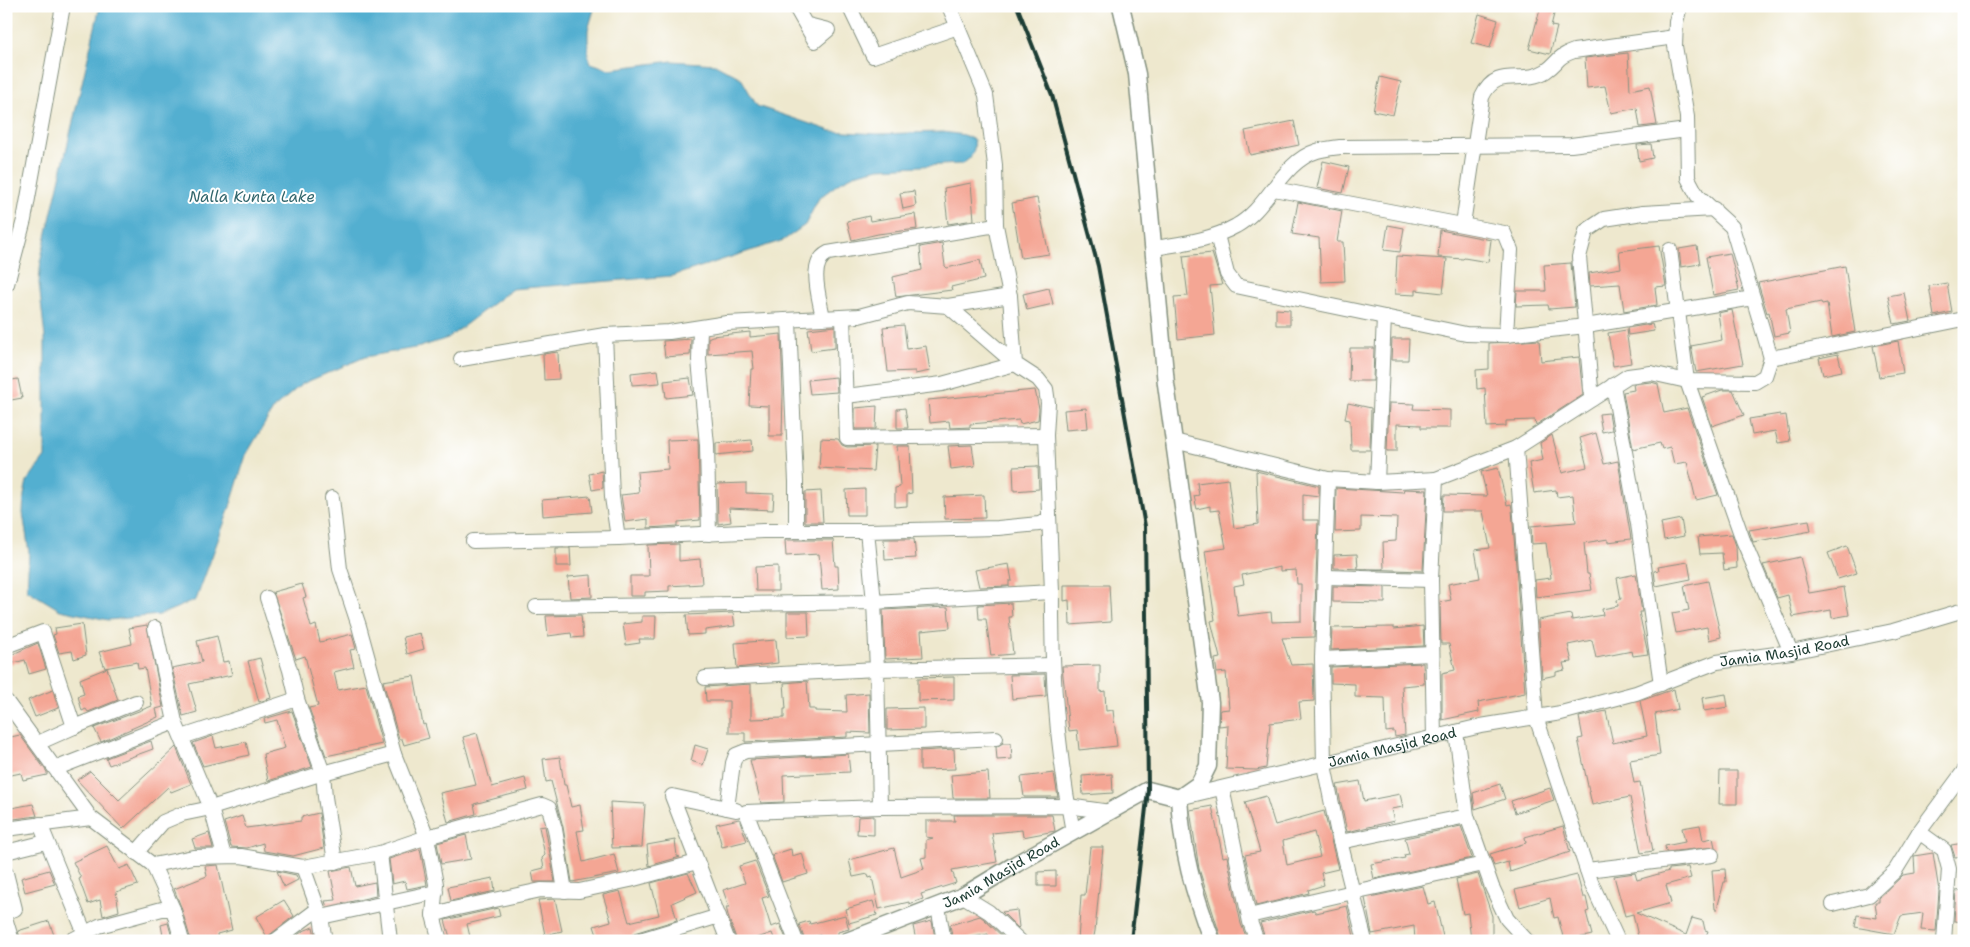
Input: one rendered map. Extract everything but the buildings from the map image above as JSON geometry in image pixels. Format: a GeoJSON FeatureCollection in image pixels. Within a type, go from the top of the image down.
{"type":"FeatureCollection","features":[{"type":"Feature","properties":{"kind":"street"},"geometry":{"type":"LineString","coordinates":[[6,285],[24,220],[63,6]]}},
{"type":"Feature","properties":{"kind":"street"},"geometry":{"type":"LineString","coordinates":[[795,6],[808,25]]}},
{"type":"Feature","properties":{"kind":"street"},"geometry":{"type":"LineString","coordinates":[[849,6],[873,56],[958,27]]}},
{"type":"Feature","properties":{"kind":"street"},"geometry":{"type":"LineString","coordinates":[[949,6],[986,95],[995,165],[996,225],[1010,296],[1015,364]]}},
{"type":"Feature","properties":{"kind":"street"},"geometry":{"type":"LineString","coordinates":[[1121,6],[1137,74],[1155,248],[1166,384],[1210,702],[1208,766],[1199,784],[1179,798],[1181,838],[1195,896],[1212,941]]}},
{"type":"Feature","properties":{"kind":"street"},"geometry":{"type":"LineString","coordinates":[[1174,441],[1328,479],[1377,482],[1436,479],[1516,448],[1628,376],[1650,373],[1687,381],[1755,382],[1765,376],[1771,358],[1732,227],[1697,194],[1688,178],[1684,90],[1675,46],[1680,6]]}},
{"type":"Feature","properties":{"kind":"street"},"geometry":{"type":"LineString","coordinates":[[1463,224],[1482,97],[1487,86],[1497,79],[1528,76],[1545,71],[1561,56],[1574,51],[1675,37]]}},
{"type":"Feature","properties":{"kind":"street"},"geometry":{"type":"LineString","coordinates":[[1155,248],[1217,235],[1238,226],[1295,164],[1316,151],[1340,147],[1571,145],[1687,130]]}},
{"type":"Feature","properties":{"kind":"street"},"geometry":{"type":"LineString","coordinates":[[1274,189],[1463,224],[1504,234],[1509,240],[1511,250],[1506,335]]}},
{"type":"Feature","properties":{"kind":"street"},"geometry":{"type":"LineString","coordinates":[[1592,399],[1579,257],[1586,231],[1604,218],[1643,213],[1714,209]]}},
{"type":"Feature","properties":{"kind":"street"},"geometry":{"type":"LineString","coordinates":[[823,318],[816,274],[820,257],[828,253],[996,225]]}},
{"type":"Feature","properties":{"kind":"street"},"geometry":{"type":"LineString","coordinates":[[1217,235],[1227,274],[1236,286],[1466,334],[1506,335],[1586,326],[1753,298]]}},
{"type":"Feature","properties":{"kind":"street"},"geometry":{"type":"LineString","coordinates":[[1670,250],[1687,381],[1743,540],[1791,652]]}},
{"type":"Feature","properties":{"kind":"street"},"geometry":{"type":"LineString","coordinates":[[461,359],[605,335],[669,332],[727,323],[859,316],[908,303],[948,306],[1010,296]]}},
{"type":"Feature","properties":{"kind":"street"},"geometry":{"type":"LineString","coordinates":[[948,306],[1015,364],[1038,379],[1046,389],[1048,404],[1046,435],[1052,592],[1052,665],[1060,766],[1073,832]]}},
{"type":"Feature","properties":{"kind":"street"},"geometry":{"type":"LineString","coordinates":[[843,317],[847,438],[1046,435]]}},
{"type":"Feature","properties":{"kind":"street"},"geometry":{"type":"LineString","coordinates":[[1377,482],[1384,317]]}},
{"type":"Feature","properties":{"kind":"street"},"geometry":{"type":"LineString","coordinates":[[789,320],[796,473],[796,531]]}},
{"type":"Feature","properties":{"kind":"street"},"geometry":{"type":"LineString","coordinates":[[1771,358],[1961,323]]}},
{"type":"Feature","properties":{"kind":"street"},"geometry":{"type":"LineString","coordinates":[[700,328],[699,360],[707,445],[708,534]]}},
{"type":"Feature","properties":{"kind":"street"},"geometry":{"type":"LineString","coordinates":[[605,335],[612,497],[618,538]]}},
{"type":"Feature","properties":{"kind":"street"},"geometry":{"type":"LineString","coordinates":[[846,396],[942,384],[1015,364]]}},
{"type":"Feature","properties":{"kind":"street"},"geometry":{"type":"LineString","coordinates":[[1614,385],[1638,524],[1661,684]]}},
{"type":"Feature","properties":{"kind":"street"},"geometry":{"type":"LineString","coordinates":[[1516,448],[1536,717],[1587,870],[1618,941]]}},
{"type":"Feature","properties":{"kind":"street"},"geometry":{"type":"LineString","coordinates":[[1328,479],[1322,659],[1324,765],[1340,842],[1365,941]]}},
{"type":"Feature","properties":{"kind":"street"},"geometry":{"type":"LineString","coordinates":[[1434,738],[1431,580],[1436,479]]}},
{"type":"Feature","properties":{"kind":"street"},"geometry":{"type":"LineString","coordinates":[[332,498],[340,569],[359,626],[394,754],[427,837],[436,892],[433,915],[440,941]]}},
{"type":"Feature","properties":{"kind":"street"},"geometry":{"type":"LineString","coordinates":[[472,541],[618,538],[796,531],[1012,527],[1039,524],[1049,520]]}},
{"type":"Feature","properties":{"kind":"street"},"geometry":{"type":"LineString","coordinates":[[867,531],[874,602],[880,807]]}},
{"type":"Feature","properties":{"kind":"street"},"geometry":{"type":"LineString","coordinates":[[1326,577],[1431,580]]}},
{"type":"Feature","properties":{"kind":"street"},"geometry":{"type":"LineString","coordinates":[[536,607],[874,602],[1052,592]]}},
{"type":"Feature","properties":{"kind":"street"},"geometry":{"type":"LineString","coordinates":[[267,598],[290,670],[297,699],[323,772],[335,862]]}},
{"type":"Feature","properties":{"kind":"street","name":"Jamia Masjid Road"},"geometry":{"type":"LineString","coordinates":[[847,941],[963,896],[1148,790],[1179,798],[1324,765],[1456,732],[1598,703],[1661,684],[1717,662],[1791,652],[1893,631],[1964,610]]}},
{"type":"Feature","properties":{"kind":"street"},"geometry":{"type":"LineString","coordinates":[[155,628],[175,722],[211,808],[224,856]]}},
{"type":"Feature","properties":{"kind":"street"},"geometry":{"type":"LineString","coordinates":[[6,646],[43,632],[74,728]]}},
{"type":"Feature","properties":{"kind":"street"},"geometry":{"type":"LineString","coordinates":[[1322,659],[1432,654]]}},
{"type":"Feature","properties":{"kind":"street"},"geometry":{"type":"LineString","coordinates":[[705,678],[877,669],[1052,665]]}},
{"type":"Feature","properties":{"kind":"street"},"geometry":{"type":"LineString","coordinates":[[182,736],[297,699]]}},
{"type":"Feature","properties":{"kind":"street"},"geometry":{"type":"LineString","coordinates":[[6,701],[57,768],[91,818],[153,865],[173,909],[182,941]]}},
{"type":"Feature","properties":{"kind":"street"},"geometry":{"type":"LineString","coordinates":[[38,743],[136,702]]}},
{"type":"Feature","properties":{"kind":"street"},"geometry":{"type":"LineString","coordinates":[[57,768],[175,722]]}},
{"type":"Feature","properties":{"kind":"street"},"geometry":{"type":"LineString","coordinates":[[1456,732],[1467,816],[1506,920],[1527,941]]}},
{"type":"Feature","properties":{"kind":"street"},"geometry":{"type":"LineString","coordinates":[[727,808],[733,763],[736,755],[746,752],[808,747],[996,738]]}},
{"type":"Feature","properties":{"kind":"street"},"geometry":{"type":"LineString","coordinates":[[136,853],[163,822],[182,814],[211,808],[323,772],[394,754]]}},
{"type":"Feature","properties":{"kind":"street"},"geometry":{"type":"LineString","coordinates":[[1833,904],[1869,895],[1895,871],[1919,832],[1964,771]]}},
{"type":"Feature","properties":{"kind":"street"},"geometry":{"type":"LineString","coordinates":[[1222,788],[1249,916],[1257,941]]}},
{"type":"Feature","properties":{"kind":"street"},"geometry":{"type":"LineString","coordinates":[[728,941],[672,796],[746,812],[880,807],[1068,806],[1110,812]]}},
{"type":"Feature","properties":{"kind":"street"},"geometry":{"type":"LineString","coordinates":[[153,865],[193,858],[241,856],[303,867],[380,853],[427,837],[542,805],[549,808],[555,829],[565,892]]}},
{"type":"Feature","properties":{"kind":"street"},"geometry":{"type":"LineString","coordinates":[[746,812],[796,941]]}},
{"type":"Feature","properties":{"kind":"street"},"geometry":{"type":"LineString","coordinates":[[1340,842],[1467,816]]}},
{"type":"Feature","properties":{"kind":"street"},"geometry":{"type":"LineString","coordinates":[[6,829],[91,818]]}},
{"type":"Feature","properties":{"kind":"street"},"geometry":{"type":"LineString","coordinates":[[40,824],[85,934]]}},
{"type":"Feature","properties":{"kind":"street"},"geometry":{"type":"LineString","coordinates":[[1919,832],[1944,850],[1949,869],[1944,941]]}},
{"type":"Feature","properties":{"kind":"street"},"geometry":{"type":"LineString","coordinates":[[6,852],[46,842]]}},
{"type":"Feature","properties":{"kind":"street"},"geometry":{"type":"LineString","coordinates":[[380,853],[384,903],[390,941]]}},
{"type":"Feature","properties":{"kind":"street"},"geometry":{"type":"LineString","coordinates":[[1587,870],[1712,855]]}},
{"type":"Feature","properties":{"kind":"street"},"geometry":{"type":"LineString","coordinates":[[433,915],[541,890],[579,891],[697,862]]}},
{"type":"Feature","properties":{"kind":"street"},"geometry":{"type":"LineString","coordinates":[[1249,916],[1484,864]]}},
{"type":"Feature","properties":{"kind":"street"},"geometry":{"type":"LineString","coordinates":[[303,867],[320,913],[325,941]]}},
{"type":"Feature","properties":{"kind":"street"},"geometry":{"type":"LineString","coordinates":[[6,873],[14,909],[6,912]]}},
{"type":"Feature","properties":{"kind":"street"},"geometry":{"type":"LineString","coordinates":[[275,941],[320,913],[384,903],[436,892]]}},
{"type":"Feature","properties":{"kind":"street"},"geometry":{"type":"LineString","coordinates":[[963,896],[989,912],[1020,941]]}},
{"type":"Feature","properties":{"kind":"street"},"geometry":{"type":"LineString","coordinates":[[938,907],[944,941]]}},
{"type":"Feature","properties":{"kind":"street"},"geometry":{"type":"LineString","coordinates":[[70,941],[99,926],[162,909],[173,909]]}},
{"type":"Feature","properties":{"kind":"street"},"geometry":{"type":"LineString","coordinates":[[637,941],[719,916]]}},
{"type":"Feature","properties":{"kind":"street"},"geometry":{"type":"LineString","coordinates":[[6,921],[12,941]]}},
{"type":"Feature","properties":{"kind":"water","name":"Nalla Kunta Lake"},"geometry":{"type":"Polygon","coordinates":[[[100,6],[595,6],[588,30],[588,54],[591,63],[609,69],[672,61],[715,64],[741,78],[757,106],[831,131],[877,134],[943,132],[964,135],[974,140],[974,148],[970,158],[961,164],[879,168],[858,173],[842,181],[819,198],[805,225],[784,240],[672,276],[512,289],[448,338],[420,347],[365,357],[302,384],[274,408],[246,455],[229,510],[196,600],[159,615],[108,620],[60,610],[27,590],[29,552],[23,513],[27,481],[45,457],[45,338],[39,283],[41,258],[100,6]]]}},
{"type":"Feature","properties":{"kind":"railway"},"geometry":{"type":"LineString","coordinates":[[1017,6],[1052,95],[1098,266],[1145,526],[1148,790],[1131,941]]}}]}
